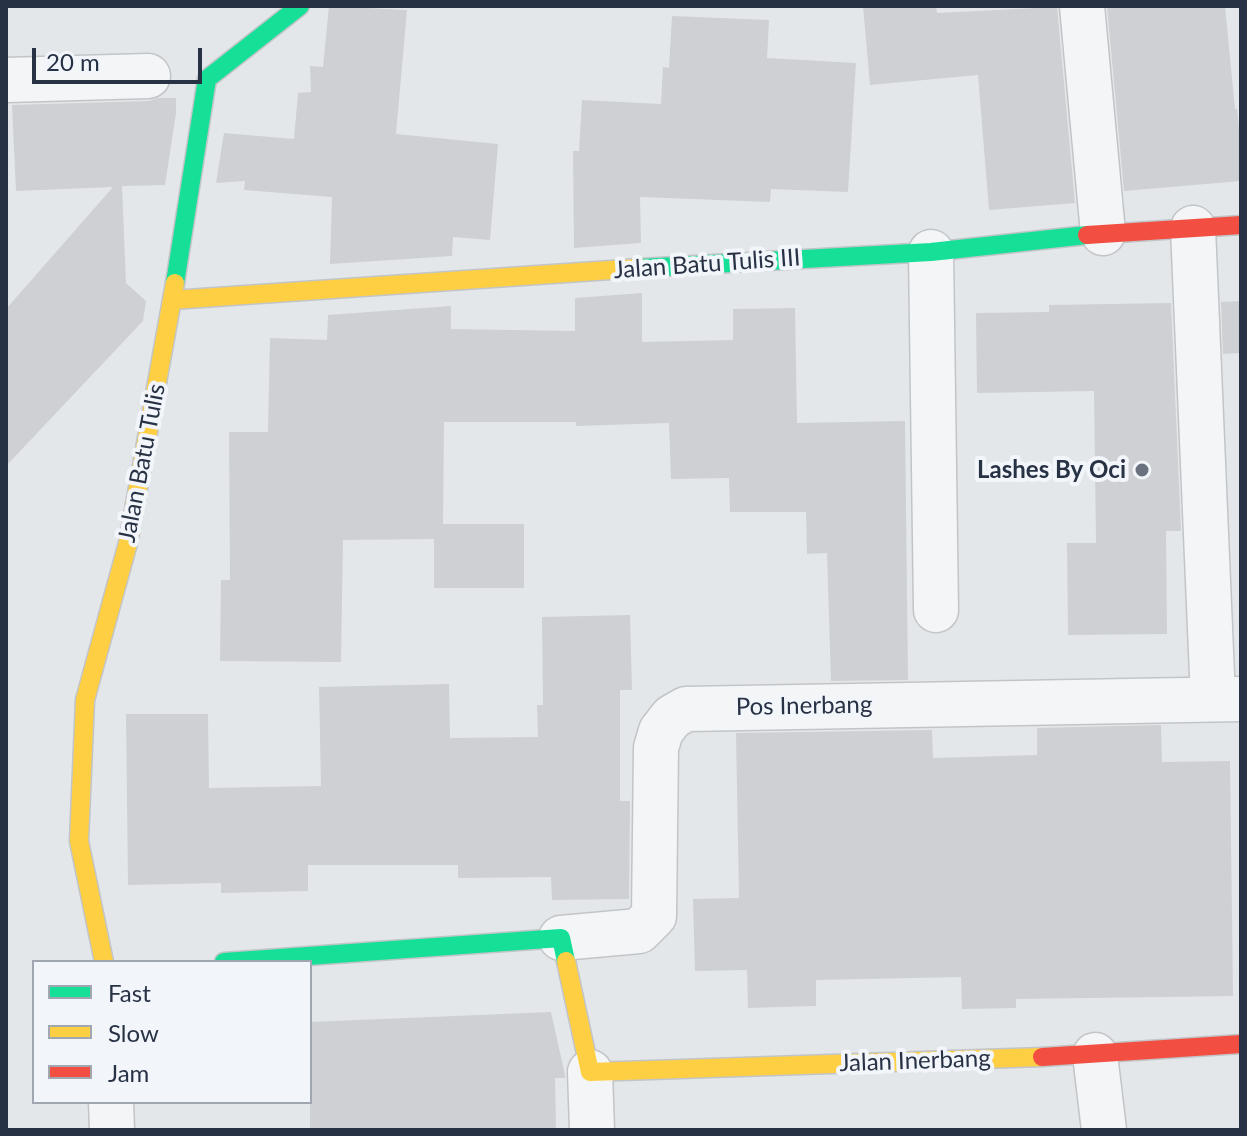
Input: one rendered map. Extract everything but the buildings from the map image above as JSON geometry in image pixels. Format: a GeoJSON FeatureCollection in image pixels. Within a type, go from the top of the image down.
{"type":"FeatureCollection","features":[{"type":"Feature","properties":{"kind":"street","name":"Jalan Batu Tulis"},"geometry":{"type":"LineString","coordinates":[[104,960],[79,841],[85,700],[128,543],[172,300],[207,79],[300,6]]}},
{"type":"Feature","properties":{"kind":"street"},"geometry":{"type":"LineString","coordinates":[[1082,6],[1103,233]]}},
{"type":"Feature","properties":{"kind":"street"},"geometry":{"type":"LineString","coordinates":[[6,80],[148,76]]}},
{"type":"Feature","properties":{"kind":"street","name":"Jalan Batu Tulis III"},"geometry":{"type":"LineString","coordinates":[[172,300],[779,259],[931,252],[1103,233],[1241,225]]}},
{"type":"Feature","properties":{"kind":"street"},"geometry":{"type":"LineString","coordinates":[[1193,228],[1227,699]]}},
{"type":"Feature","properties":{"kind":"street"},"geometry":{"type":"LineString","coordinates":[[931,252],[936,610]]}},
{"type":"Feature","properties":{"kind":"street","name":"Pos Inerbang"},"geometry":{"type":"LineString","coordinates":[[561,938],[639,931],[654,916],[656,748],[661,731],[672,717],[686,709],[1227,699]]}},
{"type":"Feature","properties":{"kind":"street"},"geometry":{"type":"LineString","coordinates":[[252,960],[561,938],[590,1072],[592,1130]]}},
{"type":"Feature","properties":{"kind":"street","name":"Jalan Inerbang"},"geometry":{"type":"LineString","coordinates":[[590,1072],[1095,1055],[1241,1044]]}},
{"type":"Feature","properties":{"kind":"street"},"geometry":{"type":"LineString","coordinates":[[1095,1055],[1104,1130]]}},
{"type":"Feature","properties":{"kind":"street"},"geometry":{"type":"LineString","coordinates":[[111,1104],[112,1130]]}},
{"type":"Feature","properties":{"kind":"traffic: fast"},"geometry":{"type":"LineString","coordinates":[[175,283],[207,79],[300,6]]}},
{"type":"Feature","properties":{"kind":"traffic: fast"},"geometry":{"type":"LineString","coordinates":[[640,268],[931,252],[1087,235]]}},
{"type":"Feature","properties":{"kind":"traffic: fast"},"geometry":{"type":"LineString","coordinates":[[252,960],[561,938],[566,961]]}},
{"type":"Feature","properties":{"kind":"traffic: slow"},"geometry":{"type":"LineString","coordinates":[[172,300],[640,268]]}},
{"type":"Feature","properties":{"kind":"traffic: slow"},"geometry":{"type":"LineString","coordinates":[[104,960],[79,841],[85,700],[128,543],[175,283]]}},
{"type":"Feature","properties":{"kind":"traffic: slow"},"geometry":{"type":"LineString","coordinates":[[566,961],[590,1072],[1042,1057]]}},
{"type":"Feature","properties":{"kind":"traffic: jam"},"geometry":{"type":"LineString","coordinates":[[1087,235],[1241,225]]}},
{"type":"Feature","properties":{"kind":"traffic: jam"},"geometry":{"type":"LineString","coordinates":[[1042,1057],[1241,1044]]}},
{"type":"Feature","properties":{"kind":"place","name":"Lashes By Oci"},"geometry":{"type":"Point","coordinates":[1142,470]}}]}
